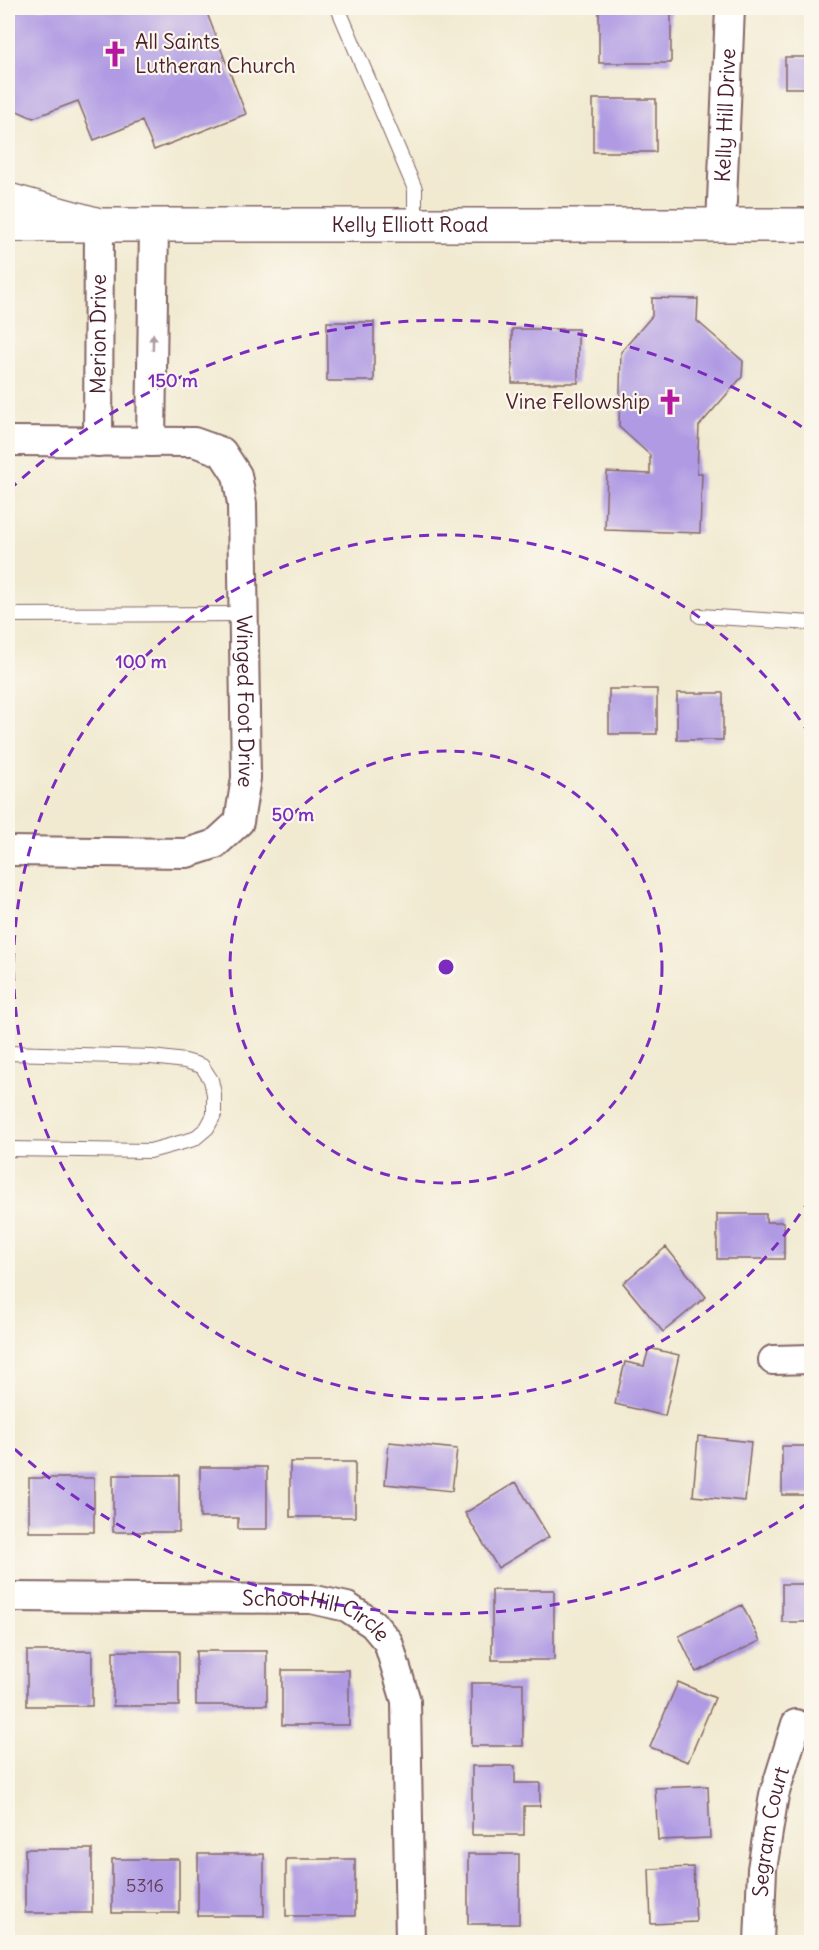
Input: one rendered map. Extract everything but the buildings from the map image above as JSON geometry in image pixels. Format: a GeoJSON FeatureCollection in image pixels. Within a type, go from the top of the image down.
{"type":"FeatureCollection","features":[{"type":"Feature","properties":{"kind":"street","name":"Kelly Hill Drive"},"geometry":{"type":"LineString","coordinates":[[721,225],[730,8]]}},
{"type":"Feature","properties":{"kind":"street"},"geometry":{"type":"LineString","coordinates":[[8,200],[99,225]]}},
{"type":"Feature","properties":{"kind":"street","name":"Kelly Elliott Road"},"geometry":{"type":"LineString","coordinates":[[8,225],[812,225]]}},
{"type":"Feature","properties":{"kind":"street","name":"Merion Drive"},"geometry":{"type":"LineString","coordinates":[[98,442],[99,225]]}},
{"type":"Feature","properties":{"kind":"street"},"geometry":{"type":"LineString","coordinates":[[8,441],[151,442],[154,225]]}},
{"type":"Feature","properties":{"kind":"street","name":"Winged Foot Drive"},"geometry":{"type":"LineString","coordinates":[[8,851],[187,853],[215,844],[239,822],[246,778],[242,504],[237,475],[222,452],[194,442],[151,442]]}},
{"type":"Feature","properties":{"kind":"street"},"geometry":{"type":"LineString","coordinates":[[772,1360],[812,1359]]}},
{"type":"Feature","properties":{"kind":"street","name":"School Hill Circle"},"geometry":{"type":"LineString","coordinates":[[8,1597],[311,1599],[346,1607],[373,1624],[388,1642],[406,1701],[410,1942]]}},
{"type":"Feature","properties":{"kind":"street","name":"Segram Court"},"geometry":{"type":"LineString","coordinates":[[759,1942],[762,1869],[774,1795],[796,1724]]}},
{"type":"Feature","properties":{"kind":"lane"},"geometry":{"type":"LineString","coordinates":[[338,8],[416,189],[416,225]]}},
{"type":"Feature","properties":{"kind":"lane"},"geometry":{"type":"LineString","coordinates":[[8,615],[244,614]]}},
{"type":"Feature","properties":{"kind":"lane"},"geometry":{"type":"LineString","coordinates":[[700,616],[812,623]]}},
{"type":"Feature","properties":{"kind":"lane"},"geometry":{"type":"LineString","coordinates":[[8,1053],[185,1061],[202,1066],[211,1080],[214,1094],[214,1114],[207,1128],[194,1139],[150,1151],[8,1149]]}},
{"type":"Feature","properties":{"kind":"place","name":"All Saints Lutheran Church"},"geometry":{"type":"Point","coordinates":[115,54]}},
{"type":"Feature","properties":{"kind":"place","name":"Vine Fellowship"},"geometry":{"type":"Point","coordinates":[670,402]}}]}
